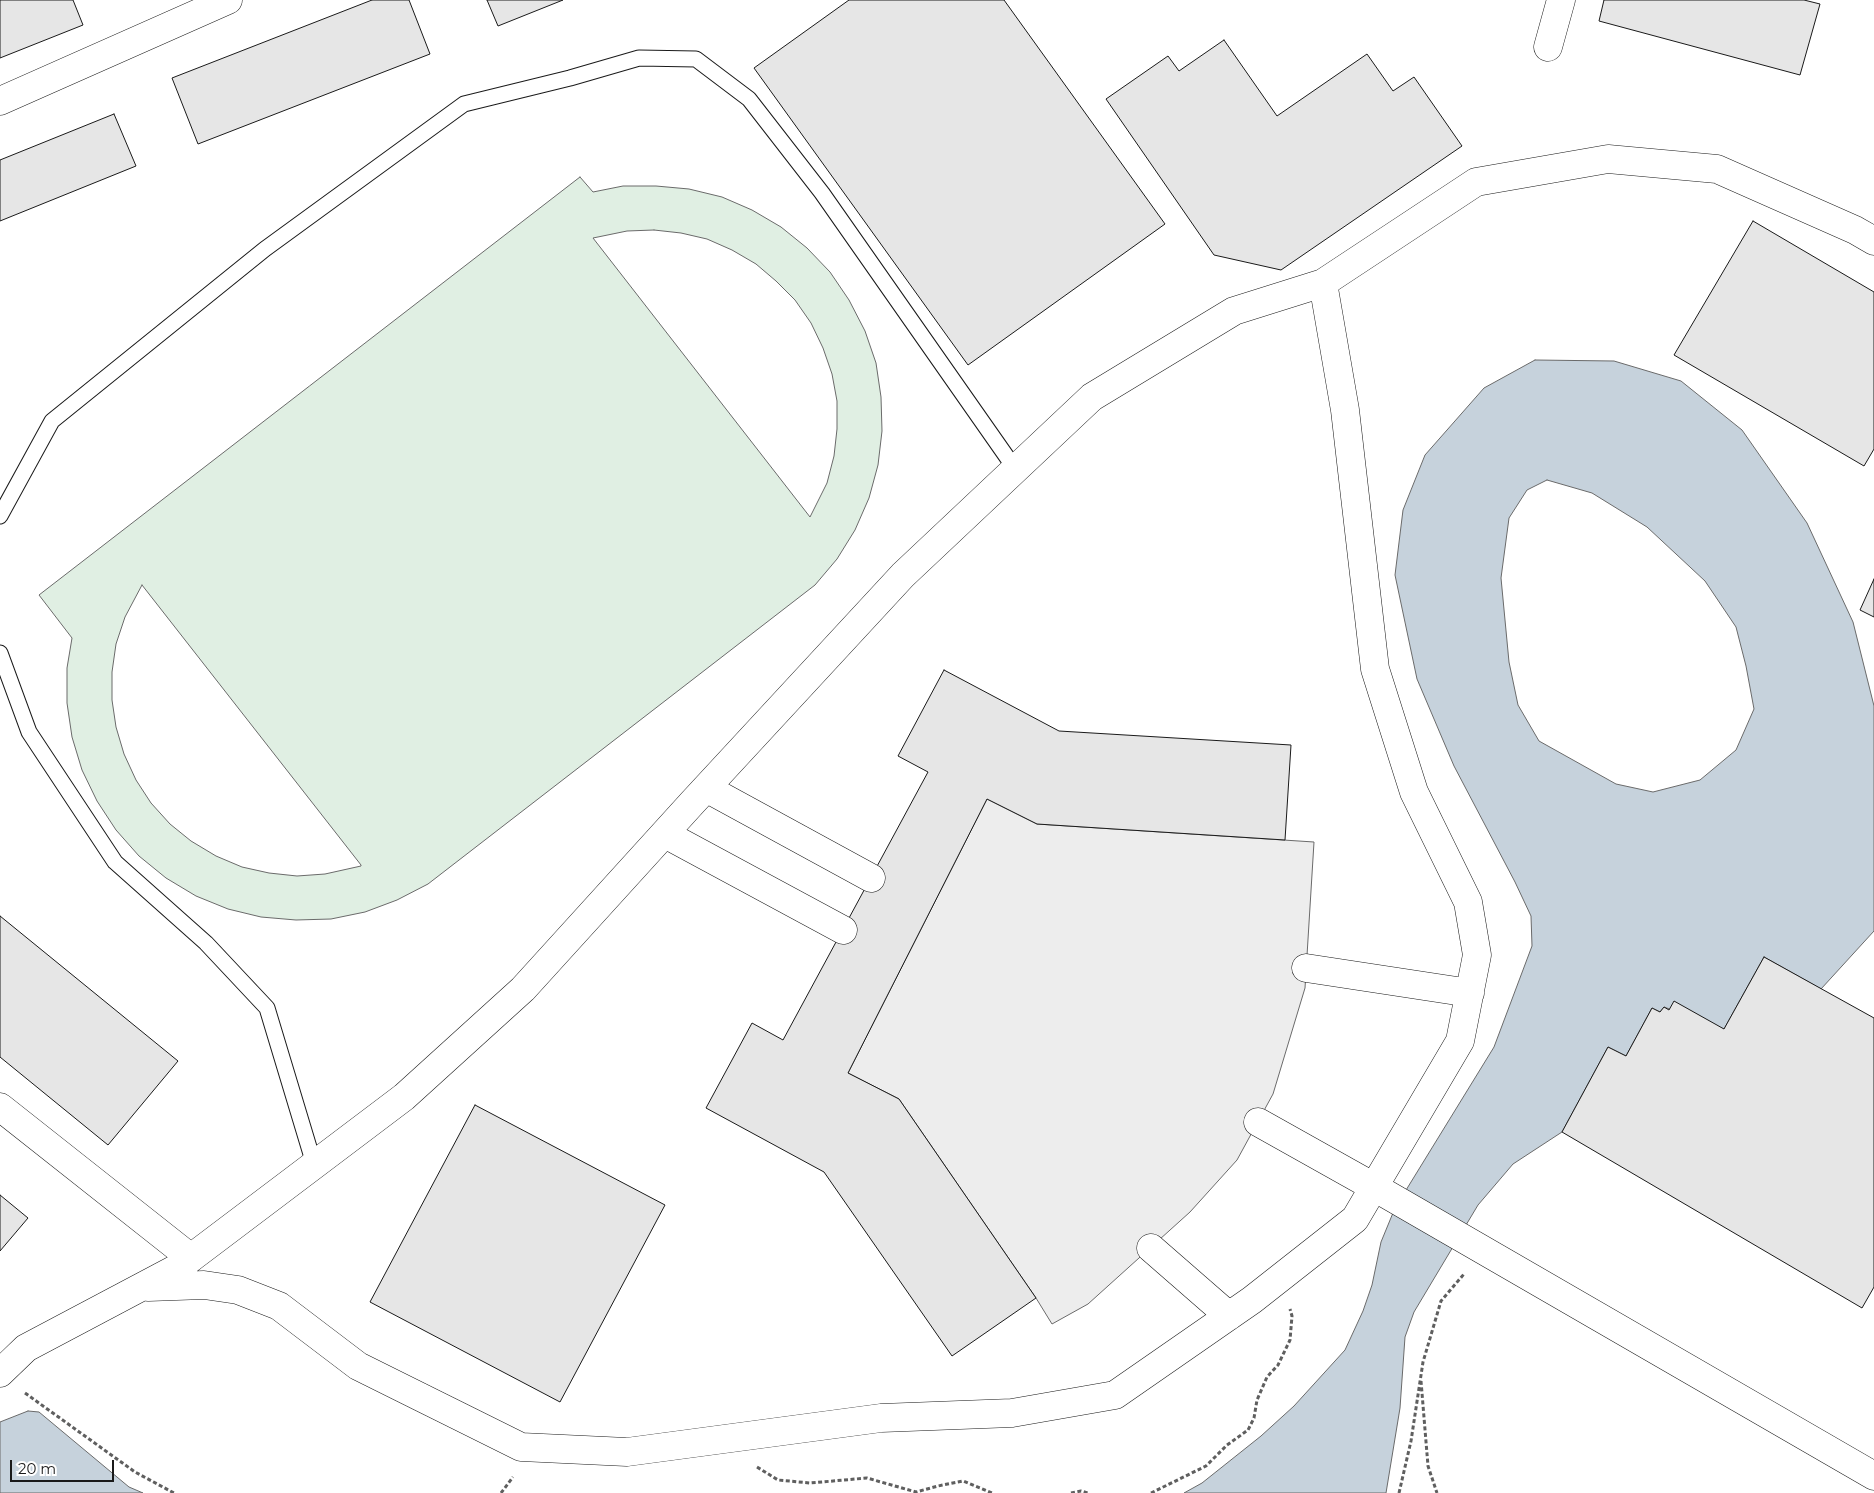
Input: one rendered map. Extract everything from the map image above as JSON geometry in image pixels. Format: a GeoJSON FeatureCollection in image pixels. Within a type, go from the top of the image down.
{"type":"FeatureCollection","features":[{"type":"Feature","properties":{"kind":"street"},"geometry":{"type":"LineString","coordinates":[[0,101],[228,0]]}},
{"type":"Feature","properties":{"kind":"street"},"geometry":{"type":"LineString","coordinates":[[1548,47],[1561,0]]}},
{"type":"Feature","properties":{"kind":"street"},"geometry":{"type":"LineString","coordinates":[[0,1373],[26,1348],[179,1267],[404,1097],[523,989],[903,575],[1092,397],[1225,316],[1234,311],[1323,283],[1476,182],[1608,159],[1717,169],[1855,230],[1874,241]]}},
{"type":"Feature","properties":{"kind":"street"},"geometry":{"type":"LineString","coordinates":[[142,1287],[204,1285],[230,1288],[279,1306],[358,1366],[521,1447],[627,1452],[881,1418],[1012,1413],[1115,1396],[1229,1316],[1355,1218],[1381,1191],[1460,1041],[1477,955],[1468,902],[1414,792],[1375,669],[1345,410],[1323,283]]}},
{"type":"Feature","properties":{"kind":"street"},"geometry":{"type":"LineString","coordinates":[[706,788],[871,878]]}},
{"type":"Feature","properties":{"kind":"street"},"geometry":{"type":"LineString","coordinates":[[664,834],[843,930]]}},
{"type":"Feature","properties":{"kind":"street"},"geometry":{"type":"LineString","coordinates":[[1306,968],[1470,993]]}},
{"type":"Feature","properties":{"kind":"street"},"geometry":{"type":"LineString","coordinates":[[0,1107],[191,1258]]}},
{"type":"Feature","properties":{"kind":"street"},"geometry":{"type":"LineString","coordinates":[[1258,1122],[1874,1476]]}},
{"type":"Feature","properties":{"kind":"street"},"geometry":{"type":"LineString","coordinates":[[1151,1248],[1229,1316]]}},
{"type":"Feature","properties":{"kind":"lane"},"geometry":{"type":"LineString","coordinates":[[0,516],[52,421],[265,249],[464,104],[570,78],[639,58],[696,59],[749,99],[822,193],[1016,470]]}},
{"type":"Feature","properties":{"kind":"lane"},"geometry":{"type":"LineString","coordinates":[[0,652],[29,732],[115,862],[206,943],[267,1008],[314,1164]]}},
{"type":"Feature","properties":{"kind":"path"},"geometry":{"type":"LineString","coordinates":[[1399,1493],[1411,1441],[1423,1362],[1441,1301],[1484,1251]]}},
{"type":"Feature","properties":{"kind":"path"},"geometry":{"type":"LineString","coordinates":[[1151,1493],[1206,1466],[1227,1445],[1248,1430],[1254,1418],[1257,1400],[1267,1377],[1278,1364],[1290,1340],[1292,1316],[1280,1278]]}},
{"type":"Feature","properties":{"kind":"path"},"geometry":{"type":"LineString","coordinates":[[1421,1376],[1428,1466],[1437,1493]]}},
{"type":"Feature","properties":{"kind":"path"},"geometry":{"type":"LineString","coordinates":[[23,1391],[135,1472],[174,1493]]}},
{"type":"Feature","properties":{"kind":"path"},"geometry":{"type":"LineString","coordinates":[[731,1438],[745,1460],[778,1480],[810,1483],[866,1478],[916,1492],[963,1481],[992,1493]]}},
{"type":"Feature","properties":{"kind":"path"},"geometry":{"type":"LineString","coordinates":[[1071,1493],[1081,1491],[1088,1493]]}},
{"type":"Feature","properties":{"kind":"green space"},"geometry":{"type":"Polygon","coordinates":[[[580,177],[593,192],[623,186],[656,186],[689,189],[722,197],[752,210],[781,227],[807,248],[830,272],[849,300],[865,331],[876,363],[881,397],[882,431],[878,465],[869,498],[855,530],[837,559],[815,585],[428,884],[397,900],[365,912],[331,919],[296,920],[261,917],[228,909],[196,896],[166,878],[139,856],[116,830],[97,801],[82,770],[72,737],[67,703],[67,668],[72,638],[39,595],[580,177]],[[654,230],[627,231],[593,238],[810,517],[827,483],[834,456],[837,429],[837,401],[832,374],[823,348],[811,323],[795,300],[756,264],[732,250],[707,239],[681,233],[654,230]],[[142,585],[125,617],[116,644],[112,672],[112,700],[116,727],[124,754],[136,780],[151,803],[170,824],[191,841],[216,856],[242,867],[269,873],[297,876],[325,874],[361,866],[361,865],[142,585]]]}},
{"type":"Feature","properties":{"kind":"shaded area"},"geometry":{"type":"Polygon","coordinates":[[[1535,360],[1614,361],[1681,381],[1742,430],[1807,523],[1853,622],[1874,706],[1874,931],[1821,989],[1764,957],[1724,1029],[1664,1007],[1660,1012],[1652,1008],[1626,1056],[1608,1047],[1562,1132],[1513,1164],[1478,1205],[1414,1312],[1405,1337],[1400,1408],[1386,1493],[1184,1493],[1202,1483],[1261,1436],[1294,1406],[1345,1350],[1363,1311],[1372,1285],[1381,1242],[1395,1208],[1494,1047],[1532,946],[1531,916],[1454,766],[1417,679],[1395,575],[1403,510],[1425,455],[1484,388],[1535,360]],[[1547,480],[1527,490],[1509,518],[1501,578],[1509,662],[1518,705],[1539,741],[1616,784],[1653,792],[1700,780],[1736,750],[1754,709],[1736,627],[1705,581],[1647,527],[1592,493],[1547,480]]]}},
{"type":"Feature","properties":{"kind":"shaded area"},"geometry":{"type":"Polygon","coordinates":[[[987,799],[1037,824],[1314,842],[1305,988],[1273,1094],[1237,1160],[1190,1212],[1088,1304],[1052,1324],[899,1099],[848,1073],[987,799]]]}},
{"type":"Feature","properties":{"kind":"shaded area"},"geometry":{"type":"Polygon","coordinates":[[[28,1411],[39,1412],[129,1487],[143,1493],[0,1493],[0,1422],[28,1411]]]}},
{"type":"Feature","properties":{"kind":"building"},"geometry":{"type":"Polygon","coordinates":[[[0,0],[73,0],[83,25],[0,58],[0,0]]]}},
{"type":"Feature","properties":{"kind":"building"},"geometry":{"type":"Polygon","coordinates":[[[372,0],[409,0],[430,54],[198,144],[172,78],[372,0]]]}},
{"type":"Feature","properties":{"kind":"building"},"geometry":{"type":"Polygon","coordinates":[[[487,0],[563,0],[498,26],[487,0]]]}},
{"type":"Feature","properties":{"kind":"building"},"geometry":{"type":"Polygon","coordinates":[[[849,0],[1004,0],[1165,224],[968,365],[754,68],[849,0]]]}},
{"type":"Feature","properties":{"kind":"building"},"geometry":{"type":"Polygon","coordinates":[[[1604,0],[1804,0],[1820,4],[1800,75],[1599,21],[1604,0]]]}},
{"type":"Feature","properties":{"kind":"building"},"geometry":{"type":"Polygon","coordinates":[[[1224,40],[1277,116],[1367,54],[1393,91],[1414,77],[1462,146],[1281,270],[1214,255],[1106,99],[1168,56],[1179,71],[1224,40]]]}},
{"type":"Feature","properties":{"kind":"building"},"geometry":{"type":"Polygon","coordinates":[[[114,114],[136,166],[0,221],[0,160],[114,114]]]}},
{"type":"Feature","properties":{"kind":"building"},"geometry":{"type":"Polygon","coordinates":[[[1753,221],[1874,292],[1874,449],[1864,466],[1674,355],[1753,221]]]}},
{"type":"Feature","properties":{"kind":"building"},"geometry":{"type":"Polygon","coordinates":[[[1874,579],[1874,617],[1860,610],[1874,579]]]}},
{"type":"Feature","properties":{"kind":"building"},"geometry":{"type":"Polygon","coordinates":[[[944,670],[1059,731],[1291,745],[1285,840],[1037,824],[987,799],[848,1073],[899,1099],[1036,1298],[952,1356],[824,1172],[706,1108],[752,1023],[783,1040],[928,772],[898,756],[944,670]]]}},
{"type":"Feature","properties":{"kind":"building"},"geometry":{"type":"Polygon","coordinates":[[[0,916],[178,1061],[108,1145],[0,1057],[0,916]]]}},
{"type":"Feature","properties":{"kind":"building"},"geometry":{"type":"Polygon","coordinates":[[[1764,957],[1874,1018],[1874,1287],[1862,1308],[1562,1132],[1608,1047],[1626,1056],[1652,1008],[1660,1012],[1664,1007],[1669,1010],[1674,1001],[1724,1029],[1764,957]]]}},
{"type":"Feature","properties":{"kind":"building"},"geometry":{"type":"Polygon","coordinates":[[[475,1105],[665,1205],[560,1402],[370,1302],[475,1105]]]}},
{"type":"Feature","properties":{"kind":"building"},"geometry":{"type":"Polygon","coordinates":[[[0,1195],[28,1218],[0,1251],[0,1195]]]}}]}
